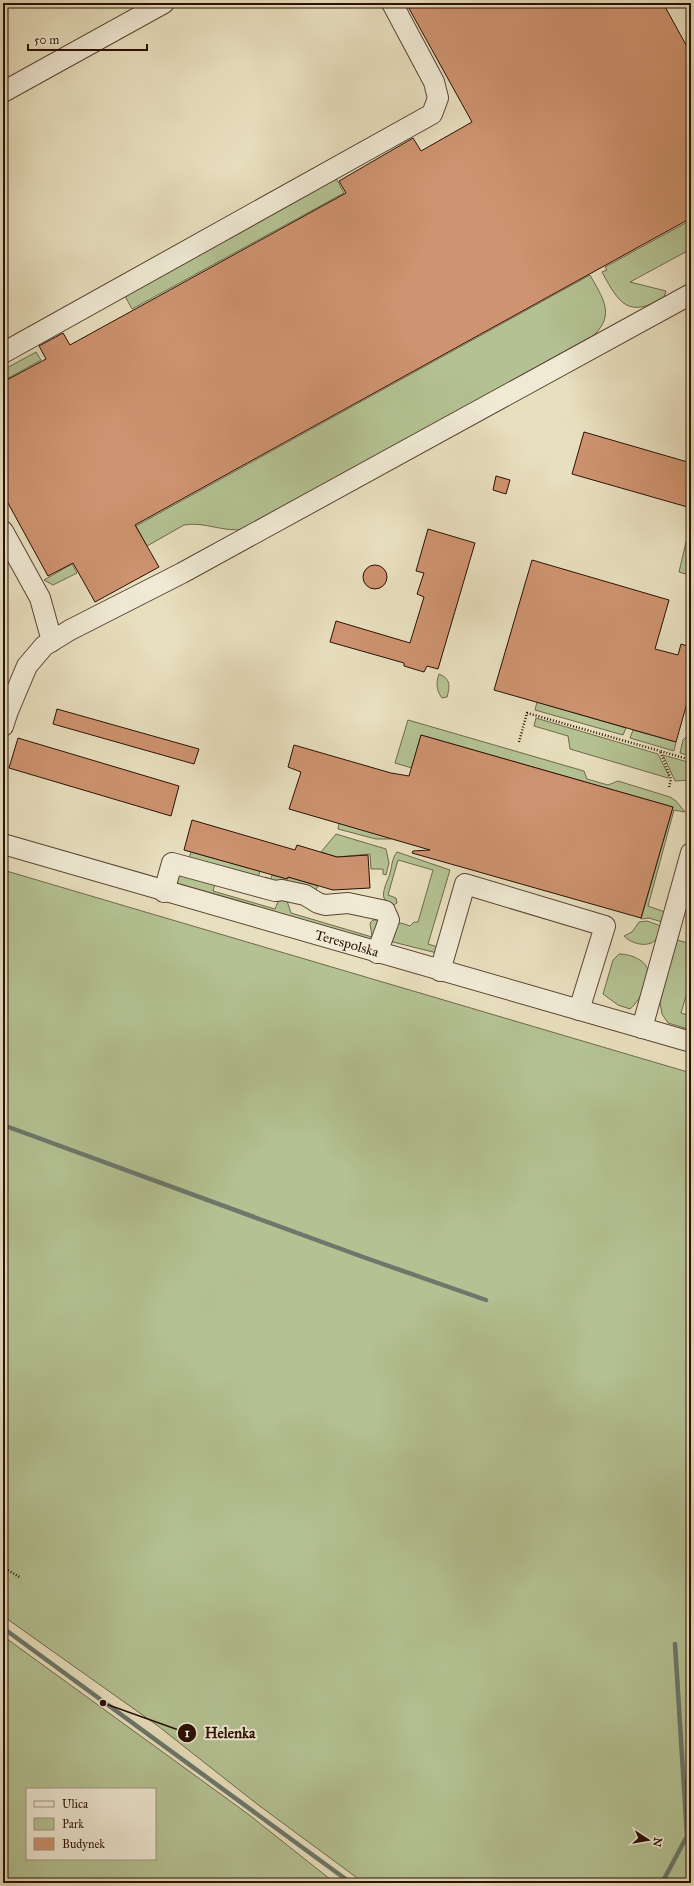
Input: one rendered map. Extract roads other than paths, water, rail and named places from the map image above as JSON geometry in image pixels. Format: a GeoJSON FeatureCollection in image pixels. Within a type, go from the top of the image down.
{"type":"FeatureCollection","features":[{"type":"Feature","properties":{"kind":"street"},"geometry":{"type":"LineString","coordinates":[[3,92],[164,3]]}},
{"type":"Feature","properties":{"kind":"street"},"geometry":{"type":"LineString","coordinates":[[3,353],[432,114],[438,98],[434,82],[392,3]]}},
{"type":"Feature","properties":{"kind":"street"},"geometry":{"type":"LineString","coordinates":[[3,726],[27,666],[44,646],[182,573],[691,294]]}},
{"type":"Feature","properties":{"kind":"street"},"geometry":{"type":"LineString","coordinates":[[3,531],[40,598],[52,641]]}},
{"type":"Feature","properties":{"kind":"street","name":"Terespolska"},"geometry":{"type":"LineString","coordinates":[[3,844],[164,892],[691,1042]]}},
{"type":"Feature","properties":{"kind":"street"},"geometry":{"type":"LineString","coordinates":[[642,1028],[691,853]]}},
{"type":"Feature","properties":{"kind":"street"},"geometry":{"type":"LineString","coordinates":[[164,892],[172,864],[275,891],[282,890],[305,895],[318,903],[325,905],[348,903],[385,911],[389,920],[378,953]]}},
{"type":"Feature","properties":{"kind":"street"},"geometry":{"type":"LineString","coordinates":[[440,971],[464,884],[605,926],[579,1010]]}},
{"type":"Feature","properties":{"kind":"waterway"},"geometry":{"type":"LineString","coordinates":[[3,1125],[363,1257],[486,1300]]}},
{"type":"Feature","properties":{"kind":"waterway"},"geometry":{"type":"LineString","coordinates":[[3,1628],[351,1883]]}},
{"type":"Feature","properties":{"kind":"waterway"},"geometry":{"type":"LineString","coordinates":[[662,1883],[687,1836],[675,1644]]}},
{"type":"Feature","properties":{"kind":"place","name":"Helenka"},"geometry":{"type":"Point","coordinates":[103,1703]}}]}
